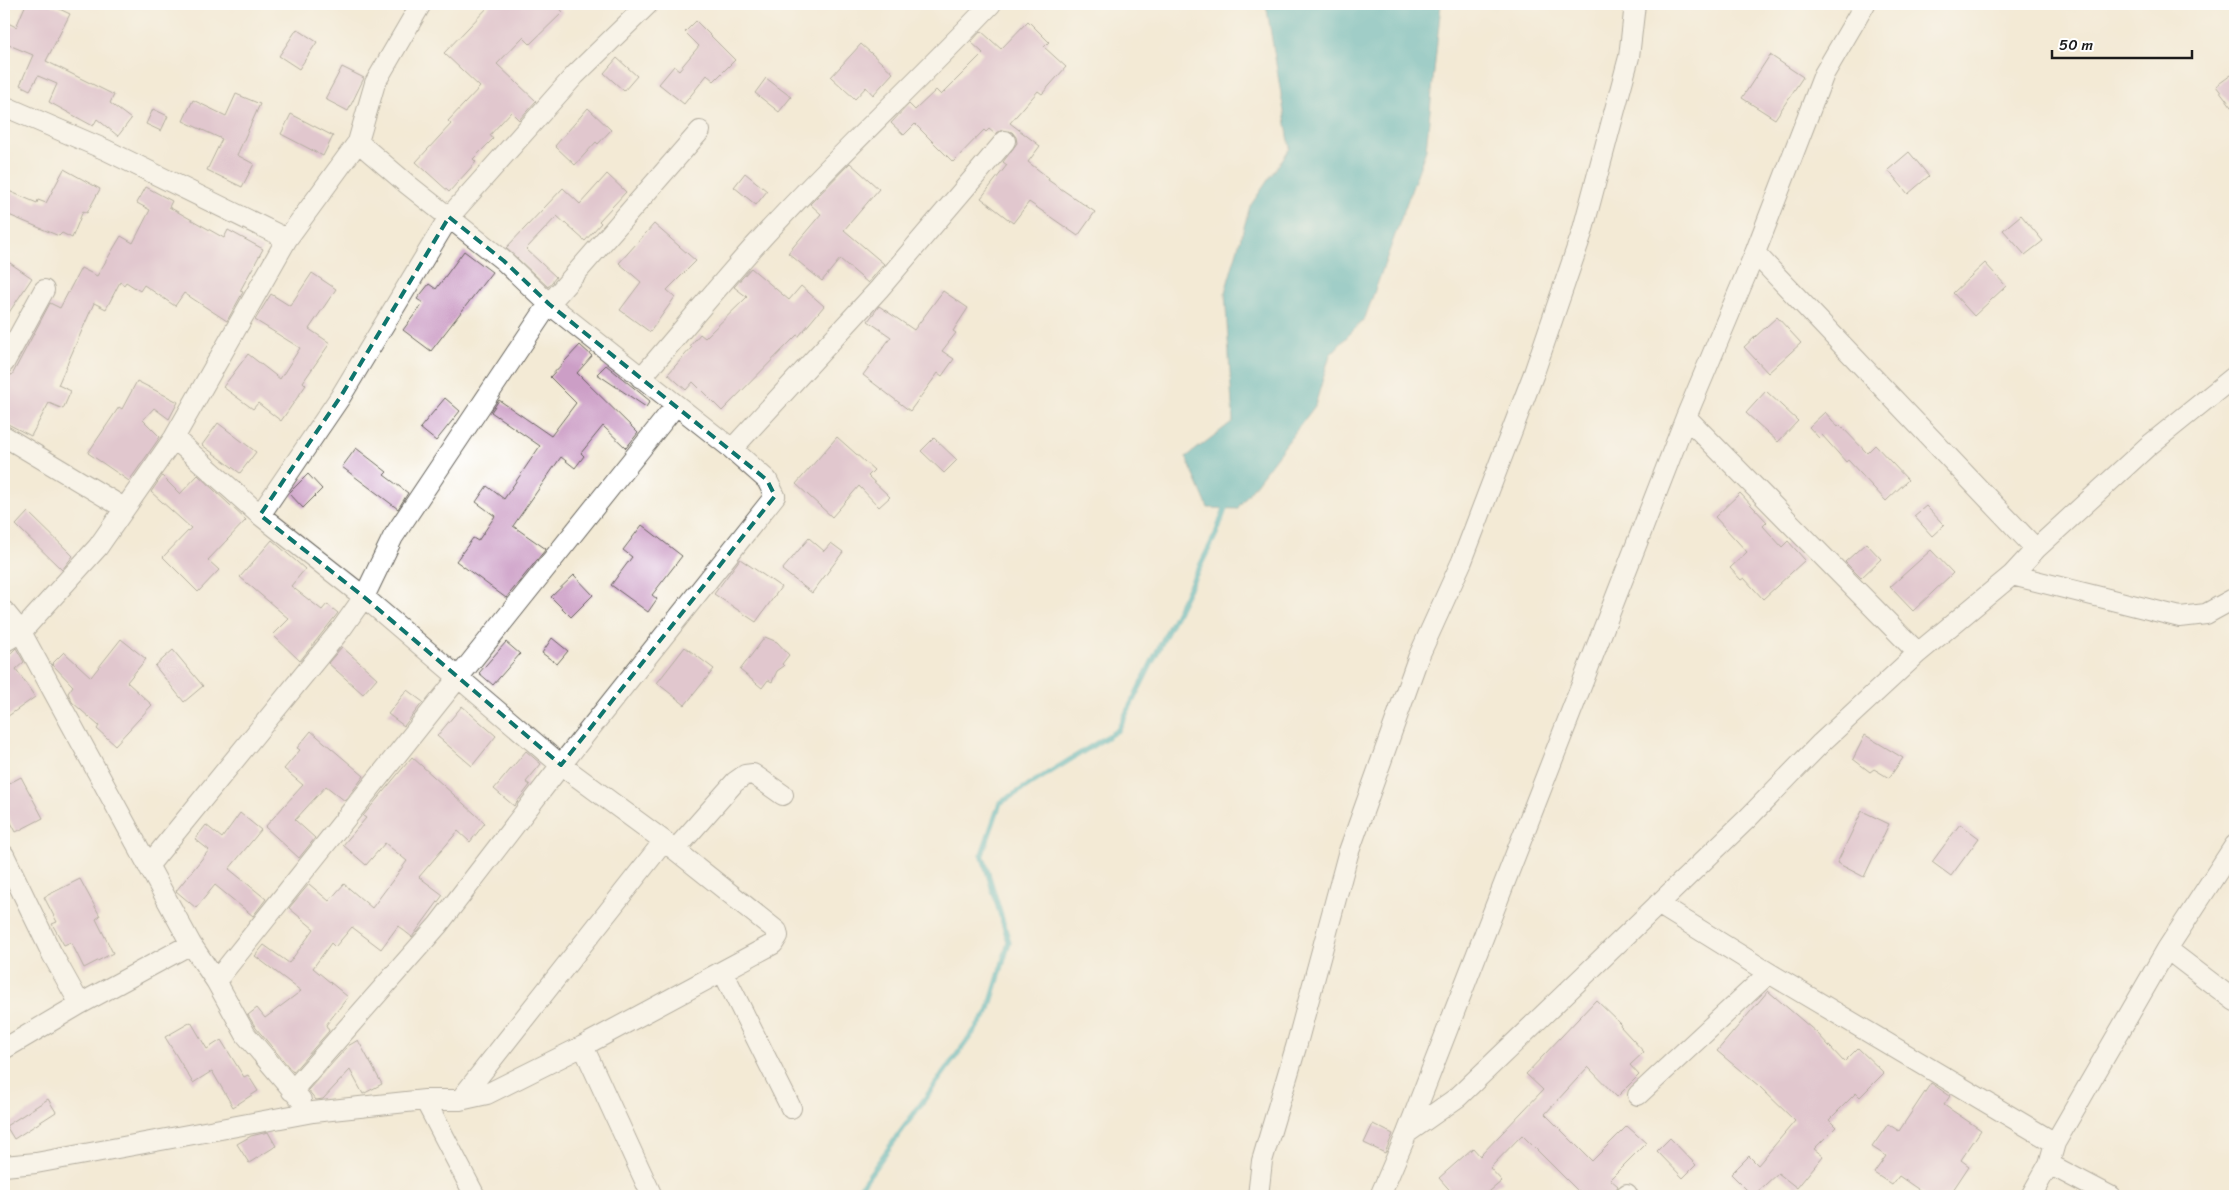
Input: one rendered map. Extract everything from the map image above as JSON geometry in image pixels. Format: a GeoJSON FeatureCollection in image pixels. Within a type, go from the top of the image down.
{"type":"FeatureCollection","features":[{"type":"Feature","properties":{"kind":"street"},"geometry":{"type":"LineString","coordinates":[[4,642],[21,632],[98,547],[174,438],[287,239],[358,142],[375,83],[421,4]]}},
{"type":"Feature","properties":{"kind":"street"},"geometry":{"type":"LineString","coordinates":[[260,515],[341,396],[450,217],[575,74],[648,4]]}},
{"type":"Feature","properties":{"kind":"street"},"geometry":{"type":"LineString","coordinates":[[641,378],[760,241],[821,176],[927,72],[991,4]]}},
{"type":"Feature","properties":{"kind":"street"},"geometry":{"type":"LineString","coordinates":[[1258,1196],[1262,1162],[1296,1047],[1348,854],[1418,658],[1462,561],[1534,373],[1582,233],[1629,57],[1635,4]]}},
{"type":"Feature","properties":{"kind":"street"},"geometry":{"type":"LineString","coordinates":[[1380,1196],[1407,1133],[1686,417],[1755,254],[1824,74],[1865,4]]}},
{"type":"Feature","properties":{"kind":"street"},"geometry":{"type":"LineString","coordinates":[[4,106],[106,150],[287,239]]}},
{"type":"Feature","properties":{"kind":"street"},"geometry":{"type":"LineString","coordinates":[[148,866],[342,628],[364,596],[398,529],[549,304],[700,131]]}},
{"type":"Feature","properties":{"kind":"street"},"geometry":{"type":"LineString","coordinates":[[732,449],[879,290],[1005,141]]}},
{"type":"Feature","properties":{"kind":"street"},"geometry":{"type":"LineString","coordinates":[[292,1091],[438,925],[561,764],[775,496],[767,480],[732,449],[549,304],[504,261],[407,184],[358,142]]}},
{"type":"Feature","properties":{"kind":"street"},"geometry":{"type":"LineString","coordinates":[[1755,254],[2036,549]]}},
{"type":"Feature","properties":{"kind":"street"},"geometry":{"type":"LineString","coordinates":[[4,363],[44,290]]}},
{"type":"Feature","properties":{"kind":"street"},"geometry":{"type":"LineString","coordinates":[[1407,1133],[1458,1097],[1748,818],[1821,743],[1918,653],[2012,575],[2036,549],[2147,447],[2235,376]]}},
{"type":"Feature","properties":{"kind":"street"},"geometry":{"type":"LineString","coordinates":[[216,981],[676,405]]}},
{"type":"Feature","properties":{"kind":"street"},"geometry":{"type":"LineString","coordinates":[[1686,417],[1918,653]]}},
{"type":"Feature","properties":{"kind":"street"},"geometry":{"type":"LineString","coordinates":[[4,436],[124,508]]}},
{"type":"Feature","properties":{"kind":"street"},"geometry":{"type":"LineString","coordinates":[[4,1166],[36,1163],[312,1112],[425,1100],[460,1100],[488,1094],[723,972],[773,944],[778,936],[777,931],[561,764],[457,678],[364,596],[260,515],[174,438]]}},
{"type":"Feature","properties":{"kind":"street"},"geometry":{"type":"LineString","coordinates":[[2012,575],[2180,617],[2206,614],[2235,598]]}},
{"type":"Feature","properties":{"kind":"street"},"geometry":{"type":"LineString","coordinates":[[4,611],[21,632],[191,944],[216,981],[246,1035],[292,1091],[312,1112]]}},
{"type":"Feature","properties":{"kind":"street"},"geometry":{"type":"LineString","coordinates":[[460,1100],[669,846],[735,782],[745,775],[753,774],[783,795]]}},
{"type":"Feature","properties":{"kind":"street"},"geometry":{"type":"LineString","coordinates":[[2031,1196],[2049,1164],[2055,1143],[2167,949],[2235,845]]}},
{"type":"Feature","properties":{"kind":"street"},"geometry":{"type":"LineString","coordinates":[[4,855],[52,954],[80,1004]]}},
{"type":"Feature","properties":{"kind":"street"},"geometry":{"type":"LineString","coordinates":[[1658,904],[2055,1143]]}},
{"type":"Feature","properties":{"kind":"street"},"geometry":{"type":"LineString","coordinates":[[4,1049],[80,1004],[191,944]]}},
{"type":"Feature","properties":{"kind":"street"},"geometry":{"type":"LineString","coordinates":[[2167,949],[2235,1001]]}},
{"type":"Feature","properties":{"kind":"street"},"geometry":{"type":"LineString","coordinates":[[723,972],[791,1108]]}},
{"type":"Feature","properties":{"kind":"street"},"geometry":{"type":"LineString","coordinates":[[1638,1095],[1769,972]]}},
{"type":"Feature","properties":{"kind":"street"},"geometry":{"type":"LineString","coordinates":[[583,1046],[652,1196]]}},
{"type":"Feature","properties":{"kind":"street"},"geometry":{"type":"LineString","coordinates":[[425,1100],[475,1196]]}},
{"type":"Feature","properties":{"kind":"street"},"geometry":{"type":"LineString","coordinates":[[2049,1164],[2110,1196]]}},
{"type":"Feature","properties":{"kind":"highlighted area"},"geometry":{"type":"Polygon","coordinates":[[[449,217],[504,261],[549,304],[767,480],[775,496],[561,765],[364,597],[260,515],[341,396],[449,217]]]}},
{"type":"Feature","properties":{"kind":"water"},"geometry":{"type":"Polygon","coordinates":[[[1266,4],[1441,4],[1426,150],[1365,318],[1330,355],[1315,406],[1237,509],[1208,508],[1186,457],[1233,421],[1225,292],[1250,206],[1290,148],[1266,4]]]}},
{"type":"Feature","properties":{"kind":"building"},"geometry":{"type":"Polygon","coordinates":[[[26,4],[49,4],[70,14],[46,61],[114,95],[110,103],[131,119],[118,136],[97,119],[93,126],[49,102],[57,84],[38,76],[30,90],[20,85],[33,55],[4,43],[4,21],[16,27],[26,4]]]}},
{"type":"Feature","properties":{"kind":"building"},"geometry":{"type":"Polygon","coordinates":[[[491,4],[556,4],[563,12],[530,44],[523,37],[497,64],[536,101],[519,120],[511,112],[490,135],[493,139],[473,159],[476,162],[449,192],[416,162],[451,124],[448,121],[480,87],[444,53],[491,4]]]}},
{"type":"Feature","properties":{"kind":"building"},"geometry":{"type":"Polygon","coordinates":[[[696,21],[735,60],[714,81],[707,75],[684,104],[659,84],[674,66],[679,70],[699,46],[685,32],[696,21]]]}},
{"type":"Feature","properties":{"kind":"building"},"geometry":{"type":"Polygon","coordinates":[[[1028,21],[1049,42],[1044,47],[1066,67],[1042,94],[1038,91],[1010,123],[1040,146],[1028,162],[1049,178],[1048,180],[1095,212],[1078,236],[1029,202],[1013,223],[981,198],[1007,165],[1003,162],[1017,143],[1016,137],[1012,132],[1002,130],[995,134],[989,129],[986,132],[984,130],[953,162],[915,124],[904,135],[891,123],[909,104],[915,110],[936,90],[941,95],[983,53],[971,42],[981,31],[1001,49],[1028,21]]]}},
{"type":"Feature","properties":{"kind":"building"},"geometry":{"type":"Polygon","coordinates":[[[297,29],[317,42],[299,69],[279,56],[297,29]]]}},
{"type":"Feature","properties":{"kind":"building"},"geometry":{"type":"Polygon","coordinates":[[[861,44],[893,73],[873,95],[866,87],[855,99],[831,77],[861,44]]]}},
{"type":"Feature","properties":{"kind":"building"},"geometry":{"type":"Polygon","coordinates":[[[1770,55],[1803,77],[1775,119],[1742,98],[1770,55]]]}},
{"type":"Feature","properties":{"kind":"building"},"geometry":{"type":"Polygon","coordinates":[[[617,58],[637,76],[624,91],[604,73],[617,58]]]}},
{"type":"Feature","properties":{"kind":"building"},"geometry":{"type":"Polygon","coordinates":[[[342,67],[364,78],[348,111],[325,99],[342,67]]]}},
{"type":"Feature","properties":{"kind":"building"},"geometry":{"type":"Polygon","coordinates":[[[2235,72],[2235,111],[2216,86],[2235,72]]]}},
{"type":"Feature","properties":{"kind":"building"},"geometry":{"type":"Polygon","coordinates":[[[766,78],[791,97],[779,112],[755,93],[766,78]]]}},
{"type":"Feature","properties":{"kind":"building"},"geometry":{"type":"Polygon","coordinates":[[[236,94],[260,104],[237,155],[254,164],[242,187],[207,170],[222,139],[183,121],[193,100],[226,116],[236,94]]]}},
{"type":"Feature","properties":{"kind":"building"},"geometry":{"type":"Polygon","coordinates":[[[588,108],[611,130],[598,144],[596,142],[575,165],[555,146],[588,108]]]}},
{"type":"Feature","properties":{"kind":"building"},"geometry":{"type":"Polygon","coordinates":[[[153,109],[168,116],[161,131],[146,124],[153,109]]]}},
{"type":"Feature","properties":{"kind":"building"},"geometry":{"type":"Polygon","coordinates":[[[291,114],[333,136],[323,156],[281,134],[291,114]]]}},
{"type":"Feature","properties":{"kind":"building"},"geometry":{"type":"Polygon","coordinates":[[[1909,152],[1929,176],[1908,194],[1888,170],[1909,152]]]}},
{"type":"Feature","properties":{"kind":"building"},"geometry":{"type":"Polygon","coordinates":[[[850,163],[879,189],[844,230],[884,264],[868,283],[840,259],[822,281],[788,253],[821,214],[810,204],[850,163]]]}},
{"type":"Feature","properties":{"kind":"building"},"geometry":{"type":"Polygon","coordinates":[[[64,169],[100,189],[87,213],[83,211],[72,238],[62,233],[59,236],[4,213],[4,189],[37,203],[38,200],[46,203],[64,169]]]}},
{"type":"Feature","properties":{"kind":"building"},"geometry":{"type":"Polygon","coordinates":[[[745,173],[767,191],[756,205],[734,187],[745,173]]]}},
{"type":"Feature","properties":{"kind":"building"},"geometry":{"type":"Polygon","coordinates":[[[607,174],[626,192],[599,221],[601,223],[585,241],[557,216],[526,249],[556,277],[548,287],[506,248],[563,188],[580,204],[607,174]]]}},
{"type":"Feature","properties":{"kind":"building"},"geometry":{"type":"Polygon","coordinates":[[[146,187],[172,201],[169,207],[224,238],[228,230],[263,249],[240,291],[243,292],[227,321],[184,293],[175,306],[144,285],[140,291],[126,282],[124,285],[120,282],[106,309],[94,303],[58,385],[71,391],[63,409],[49,403],[31,436],[4,422],[4,384],[9,374],[12,375],[50,303],[60,308],[81,268],[97,276],[121,236],[133,243],[150,210],[137,203],[146,187]]]}},
{"type":"Feature","properties":{"kind":"building"},"geometry":{"type":"Polygon","coordinates":[[[2021,215],[2043,241],[2025,255],[2003,230],[2021,215]]]}},
{"type":"Feature","properties":{"kind":"building"},"geometry":{"type":"Polygon","coordinates":[[[654,224],[696,261],[667,290],[675,297],[650,332],[620,310],[641,282],[619,263],[654,224]]]}},
{"type":"Feature","properties":{"kind":"building"},"geometry":{"type":"Polygon","coordinates":[[[464,251],[492,272],[431,351],[403,330],[423,303],[417,299],[429,284],[436,289],[464,251]]]}},
{"type":"Feature","properties":{"kind":"building"},"geometry":{"type":"Polygon","coordinates":[[[4,259],[32,278],[4,320],[4,259]]]}},
{"type":"Feature","properties":{"kind":"building"},"geometry":{"type":"Polygon","coordinates":[[[1985,263],[2006,286],[1974,316],[1953,293],[1985,263]]]}},
{"type":"Feature","properties":{"kind":"building"},"geometry":{"type":"Polygon","coordinates":[[[751,268],[789,300],[801,286],[824,306],[799,336],[797,335],[722,411],[693,382],[686,390],[668,374],[692,347],[690,346],[700,334],[705,338],[747,297],[734,287],[751,268]]]}},
{"type":"Feature","properties":{"kind":"building"},"geometry":{"type":"Polygon","coordinates":[[[312,273],[336,289],[309,329],[330,343],[303,382],[306,385],[281,421],[258,403],[253,409],[223,387],[248,354],[280,379],[300,348],[255,320],[271,294],[290,306],[312,273]]]}},
{"type":"Feature","properties":{"kind":"building"},"geometry":{"type":"Polygon","coordinates":[[[943,291],[968,308],[953,331],[956,333],[942,351],[954,359],[942,376],[938,373],[910,411],[863,375],[891,337],[868,321],[879,306],[914,330],[943,291]]]}},
{"type":"Feature","properties":{"kind":"building"},"geometry":{"type":"Polygon","coordinates":[[[1777,317],[1801,343],[1768,373],[1744,347],[1777,317]]]}},
{"type":"Feature","properties":{"kind":"building"},"geometry":{"type":"Polygon","coordinates":[[[580,345],[592,356],[577,373],[638,433],[626,448],[603,426],[581,453],[584,456],[575,468],[561,457],[513,526],[546,549],[506,598],[456,561],[473,538],[478,541],[495,516],[476,502],[487,486],[504,499],[540,446],[491,412],[499,400],[551,436],[576,403],[550,377],[580,345]]]}},
{"type":"Feature","properties":{"kind":"building"},"geometry":{"type":"Polygon","coordinates":[[[606,365],[650,401],[646,407],[597,374],[606,365]]]}},
{"type":"Feature","properties":{"kind":"building"},"geometry":{"type":"Polygon","coordinates":[[[137,381],[178,402],[169,419],[154,408],[143,420],[160,437],[129,481],[88,453],[119,407],[122,409],[137,381]]]}},
{"type":"Feature","properties":{"kind":"building"},"geometry":{"type":"Polygon","coordinates":[[[1766,391],[1798,421],[1778,442],[1746,413],[1766,391]]]}},
{"type":"Feature","properties":{"kind":"building"},"geometry":{"type":"Polygon","coordinates":[[[445,398],[460,411],[436,441],[420,428],[445,398]]]}},
{"type":"Feature","properties":{"kind":"building"},"geometry":{"type":"Polygon","coordinates":[[[1825,412],[1838,427],[1840,425],[1867,453],[1875,445],[1908,480],[1886,501],[1848,460],[1846,462],[1822,435],[1819,438],[1809,427],[1825,412]]]}},
{"type":"Feature","properties":{"kind":"building"},"geometry":{"type":"Polygon","coordinates":[[[218,423],[256,452],[240,473],[202,445],[218,423]]]}},
{"type":"Feature","properties":{"kind":"building"},"geometry":{"type":"Polygon","coordinates":[[[837,437],[874,470],[868,476],[890,497],[879,507],[859,486],[832,517],[796,484],[837,437]]]}},
{"type":"Feature","properties":{"kind":"building"},"geometry":{"type":"Polygon","coordinates":[[[934,438],[957,460],[944,473],[921,451],[934,438]]]}},
{"type":"Feature","properties":{"kind":"building"},"geometry":{"type":"Polygon","coordinates":[[[356,448],[387,472],[384,475],[408,493],[398,509],[342,467],[356,448]]]}},
{"type":"Feature","properties":{"kind":"building"},"geometry":{"type":"Polygon","coordinates":[[[308,474],[322,489],[303,508],[289,493],[308,474]]]}},
{"type":"Feature","properties":{"kind":"building"},"geometry":{"type":"Polygon","coordinates":[[[198,475],[246,520],[208,560],[219,570],[198,592],[163,557],[191,528],[151,492],[162,476],[180,494],[198,475]]]}},
{"type":"Feature","properties":{"kind":"building"},"geometry":{"type":"Polygon","coordinates":[[[1740,493],[1767,522],[1763,526],[1782,547],[1788,541],[1805,560],[1763,599],[1744,578],[1741,580],[1730,568],[1747,552],[1715,517],[1740,493]]]}},
{"type":"Feature","properties":{"kind":"building"},"geometry":{"type":"Polygon","coordinates":[[[1926,506],[1944,525],[1932,536],[1914,516],[1926,506]]]}},
{"type":"Feature","properties":{"kind":"building"},"geometry":{"type":"Polygon","coordinates":[[[28,512],[73,556],[62,570],[16,525],[28,512]]]}},
{"type":"Feature","properties":{"kind":"building"},"geometry":{"type":"Polygon","coordinates":[[[642,525],[682,556],[652,595],[657,599],[648,612],[611,585],[632,557],[623,550],[642,525]]]}},
{"type":"Feature","properties":{"kind":"building"},"geometry":{"type":"Polygon","coordinates":[[[809,538],[824,551],[831,543],[843,552],[812,593],[782,570],[809,538]]]}},
{"type":"Feature","properties":{"kind":"building"},"geometry":{"type":"Polygon","coordinates":[[[272,540],[305,569],[291,586],[322,610],[327,604],[338,613],[300,661],[273,635],[289,619],[240,577],[272,540]]]}},
{"type":"Feature","properties":{"kind":"building"},"geometry":{"type":"Polygon","coordinates":[[[1866,543],[1881,559],[1861,578],[1845,562],[1866,543]]]}},
{"type":"Feature","properties":{"kind":"building"},"geometry":{"type":"Polygon","coordinates":[[[1931,550],[1953,573],[1913,611],[1890,587],[1931,550]]]}},
{"type":"Feature","properties":{"kind":"building"},"geometry":{"type":"Polygon","coordinates":[[[740,559],[781,587],[756,622],[714,594],[740,559]]]}},
{"type":"Feature","properties":{"kind":"building"},"geometry":{"type":"Polygon","coordinates":[[[574,575],[593,595],[571,617],[551,597],[574,575]]]}},
{"type":"Feature","properties":{"kind":"building"},"geometry":{"type":"Polygon","coordinates":[[[765,637],[777,642],[789,655],[782,664],[784,666],[777,671],[772,682],[768,680],[762,688],[740,670],[765,637]]]}},
{"type":"Feature","properties":{"kind":"building"},"geometry":{"type":"Polygon","coordinates":[[[552,638],[568,651],[557,664],[542,653],[552,638]]]}},
{"type":"Feature","properties":{"kind":"building"},"geometry":{"type":"Polygon","coordinates":[[[121,639],[146,659],[127,682],[152,705],[115,745],[97,729],[99,726],[72,702],[68,693],[73,686],[52,664],[64,652],[91,677],[121,639]]]}},
{"type":"Feature","properties":{"kind":"building"},"geometry":{"type":"Polygon","coordinates":[[[506,642],[520,654],[493,685],[479,673],[506,642]]]}},
{"type":"Feature","properties":{"kind":"building"},"geometry":{"type":"Polygon","coordinates":[[[342,647],[377,678],[363,694],[328,663],[342,647]]]}},
{"type":"Feature","properties":{"kind":"building"},"geometry":{"type":"Polygon","coordinates":[[[685,647],[714,669],[685,705],[657,683],[685,647]]]}},
{"type":"Feature","properties":{"kind":"building"},"geometry":{"type":"Polygon","coordinates":[[[16,648],[24,662],[16,669],[35,697],[4,719],[4,654],[7,657],[16,648]]]}},
{"type":"Feature","properties":{"kind":"building"},"geometry":{"type":"Polygon","coordinates":[[[173,650],[203,686],[184,702],[155,666],[173,650]]]}},
{"type":"Feature","properties":{"kind":"building"},"geometry":{"type":"Polygon","coordinates":[[[407,690],[423,702],[404,726],[388,714],[407,690]]]}},
{"type":"Feature","properties":{"kind":"building"},"geometry":{"type":"Polygon","coordinates":[[[462,706],[496,736],[472,766],[437,736],[462,706]]]}},
{"type":"Feature","properties":{"kind":"building"},"geometry":{"type":"Polygon","coordinates":[[[311,731],[364,776],[345,801],[326,786],[295,820],[315,838],[299,858],[265,827],[303,785],[284,769],[300,750],[297,748],[311,731]]]}},
{"type":"Feature","properties":{"kind":"building"},"geometry":{"type":"Polygon","coordinates":[[[1865,735],[1903,758],[1889,778],[1874,769],[1870,772],[1853,759],[1865,735]]]}},
{"type":"Feature","properties":{"kind":"building"},"geometry":{"type":"Polygon","coordinates":[[[526,751],[541,764],[526,782],[530,785],[514,806],[494,789],[526,751]]]}},
{"type":"Feature","properties":{"kind":"building"},"geometry":{"type":"Polygon","coordinates":[[[412,757],[485,823],[470,842],[458,831],[419,877],[443,895],[412,937],[398,926],[381,949],[352,927],[335,947],[331,943],[313,968],[348,997],[326,1025],[329,1031],[293,1072],[256,1028],[248,1015],[257,1008],[265,1018],[301,991],[255,956],[264,945],[289,963],[314,929],[289,908],[309,884],[329,901],[344,884],[372,908],[407,861],[385,843],[366,865],[343,845],[366,818],[363,816],[412,757]]]}},
{"type":"Feature","properties":{"kind":"building"},"geometry":{"type":"Polygon","coordinates":[[[21,777],[43,818],[16,832],[4,809],[4,786],[21,777]]]}},
{"type":"Feature","properties":{"kind":"building"},"geometry":{"type":"Polygon","coordinates":[[[1862,811],[1889,824],[1864,877],[1837,863],[1862,811]]]}},
{"type":"Feature","properties":{"kind":"building"},"geometry":{"type":"Polygon","coordinates":[[[240,813],[261,830],[229,869],[266,899],[253,916],[215,885],[196,908],[176,891],[209,850],[195,839],[206,825],[222,838],[240,813]]]}},
{"type":"Feature","properties":{"kind":"building"},"geometry":{"type":"Polygon","coordinates":[[[1960,824],[1979,838],[1951,876],[1932,862],[1960,824]]]}},
{"type":"Feature","properties":{"kind":"building"},"geometry":{"type":"Polygon","coordinates":[[[80,879],[100,916],[96,919],[113,953],[84,968],[71,942],[64,945],[52,924],[57,922],[44,897],[80,879]]]}},
{"type":"Feature","properties":{"kind":"building"},"geometry":{"type":"Polygon","coordinates":[[[1768,991],[1817,1033],[1844,1062],[1858,1048],[1884,1073],[1860,1097],[1856,1093],[1829,1120],[1836,1127],[1814,1149],[1823,1156],[1797,1188],[1778,1173],[1753,1196],[1731,1174],[1749,1156],[1758,1165],[1795,1121],[1759,1086],[1717,1051],[1768,991]]]}},
{"type":"Feature","properties":{"kind":"building"},"geometry":{"type":"Polygon","coordinates":[[[1596,1000],[1621,1024],[1620,1026],[1644,1052],[1630,1065],[1639,1075],[1617,1097],[1588,1067],[1545,1114],[1592,1161],[1627,1126],[1646,1143],[1610,1179],[1618,1186],[1613,1196],[1583,1196],[1522,1135],[1490,1168],[1502,1181],[1484,1196],[1455,1196],[1439,1178],[1473,1148],[1480,1156],[1543,1090],[1526,1074],[1596,1000]]]}},
{"type":"Feature","properties":{"kind":"building"},"geometry":{"type":"Polygon","coordinates":[[[191,1022],[207,1049],[221,1040],[244,1077],[248,1075],[258,1091],[233,1107],[212,1071],[193,1083],[165,1037],[191,1022]]]}},
{"type":"Feature","properties":{"kind":"building"},"geometry":{"type":"Polygon","coordinates":[[[358,1040],[382,1084],[363,1094],[350,1070],[323,1099],[316,1100],[308,1090],[348,1046],[358,1040]]]}},
{"type":"Feature","properties":{"kind":"building"},"geometry":{"type":"Polygon","coordinates":[[[1931,1083],[1950,1096],[1944,1105],[1981,1130],[1961,1160],[1969,1166],[1949,1196],[1928,1196],[1899,1176],[1892,1185],[1874,1173],[1886,1156],[1872,1147],[1888,1124],[1899,1131],[1931,1083]]]}},
{"type":"Feature","properties":{"kind":"building"},"geometry":{"type":"Polygon","coordinates":[[[48,1099],[56,1112],[14,1139],[6,1126],[48,1099]]]}},
{"type":"Feature","properties":{"kind":"building"},"geometry":{"type":"Polygon","coordinates":[[[1373,1124],[1393,1134],[1385,1153],[1364,1143],[1373,1124]]]}},
{"type":"Feature","properties":{"kind":"building"},"geometry":{"type":"Polygon","coordinates":[[[268,1132],[276,1146],[249,1163],[237,1144],[251,1136],[268,1132]]]}},
{"type":"Feature","properties":{"kind":"building"},"geometry":{"type":"Polygon","coordinates":[[[1670,1138],[1696,1165],[1683,1178],[1657,1151],[1670,1138]]]}},
{"type":"Feature","properties":{"kind":"waterway"},"geometry":{"type":"LineString","coordinates":[[854,1196],[988,1012],[1009,942],[982,854],[1000,803],[1118,730],[1216,534],[1227,503]]}}]}
